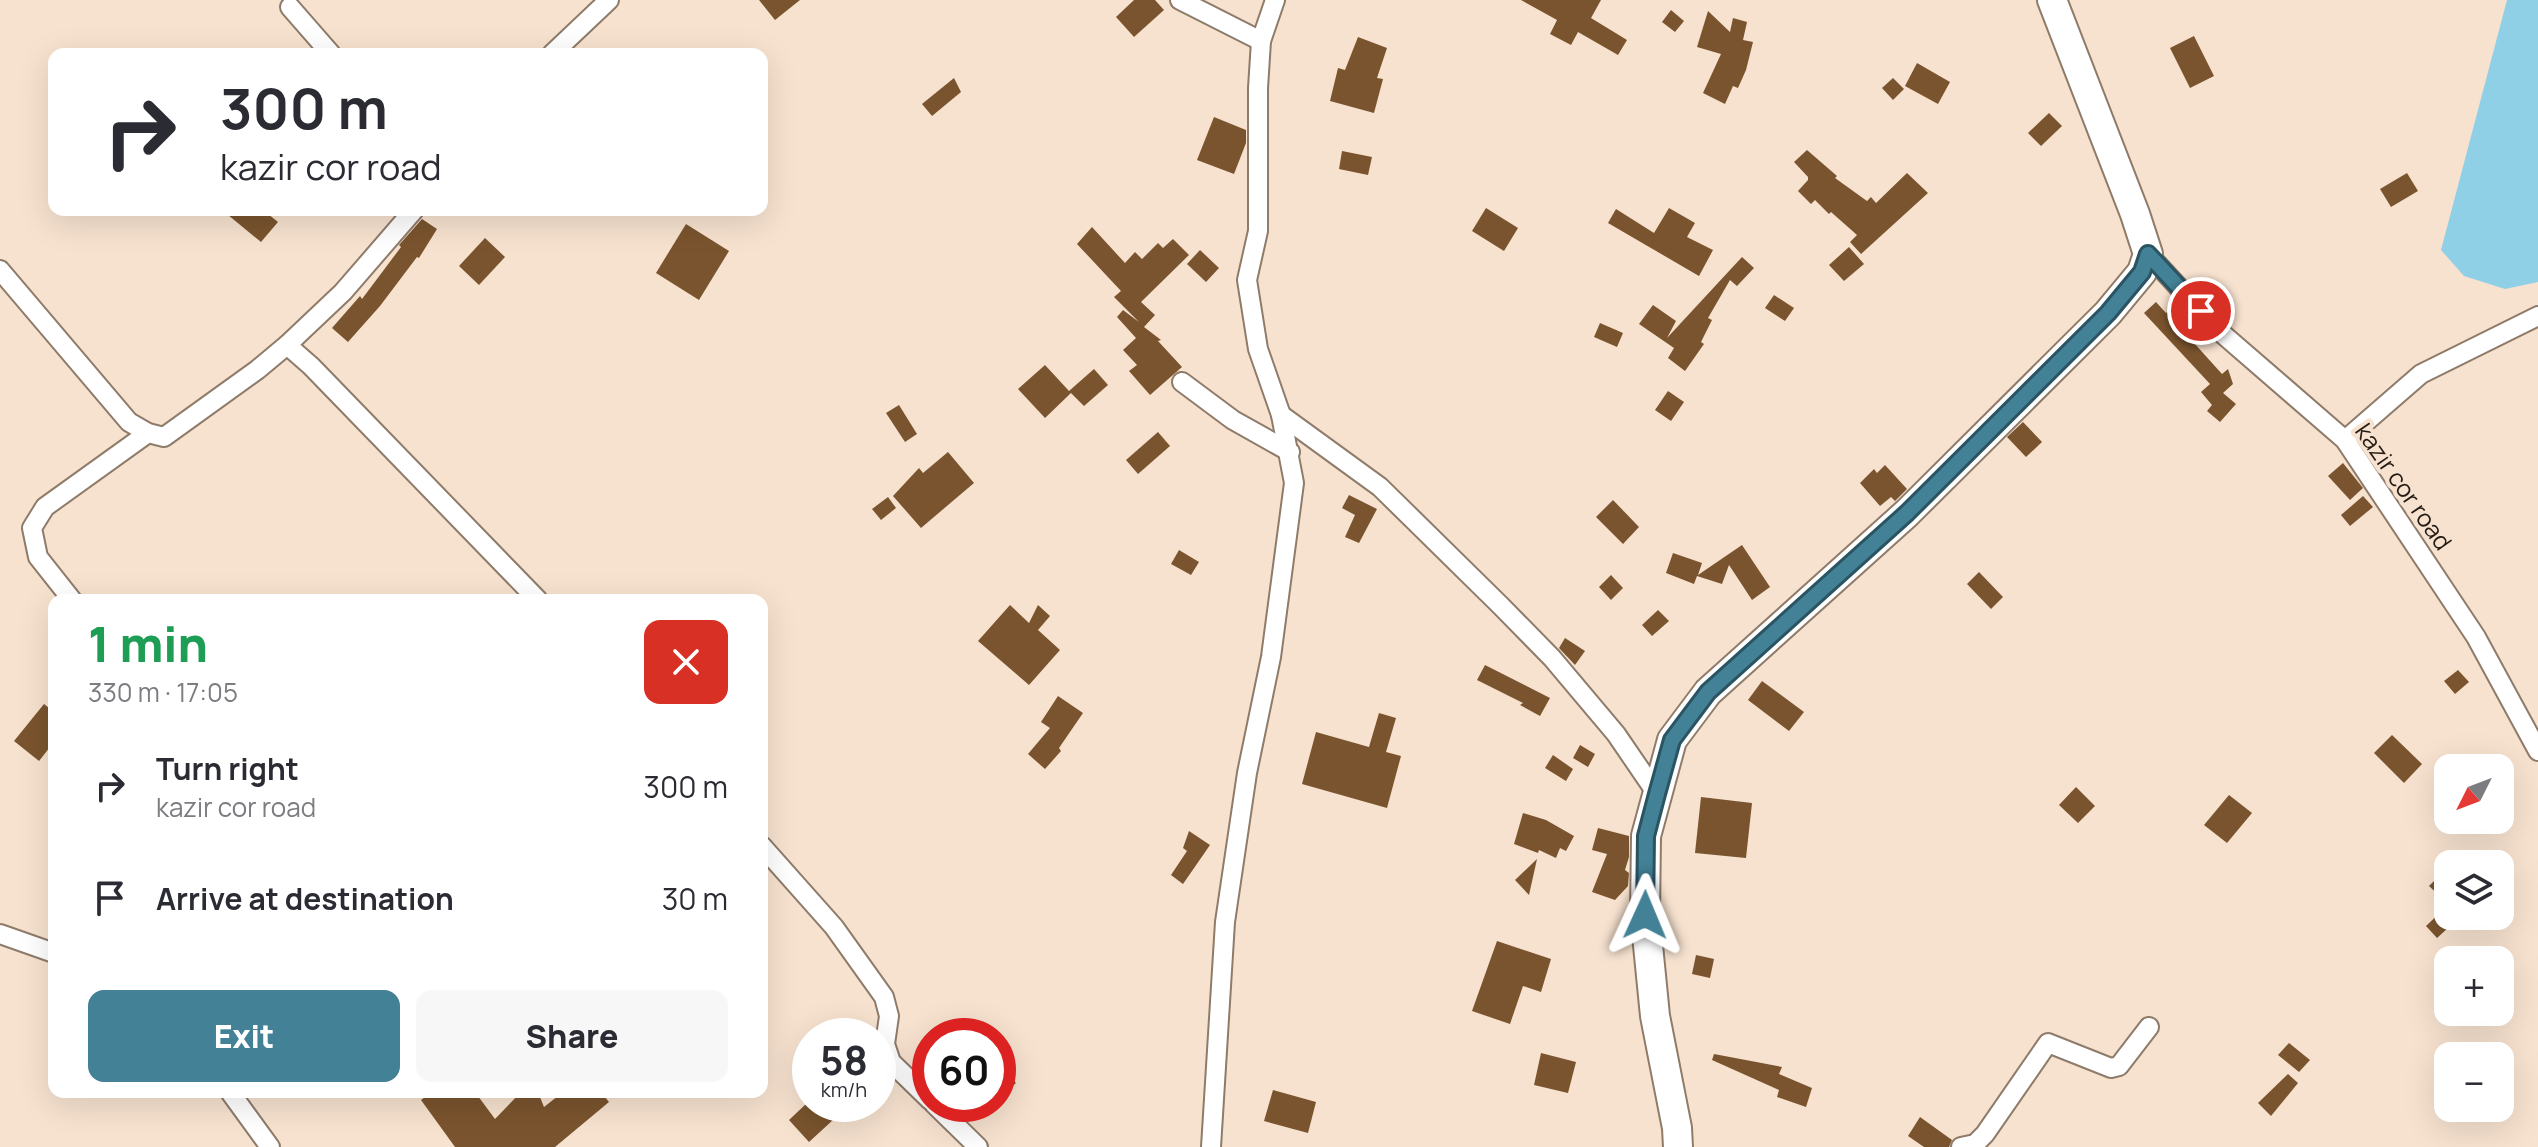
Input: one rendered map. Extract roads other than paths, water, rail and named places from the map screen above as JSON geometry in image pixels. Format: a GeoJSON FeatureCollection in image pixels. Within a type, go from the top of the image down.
{"type":"FeatureCollection","features":[{"type":"Feature","properties":{"kind":"main road"},"geometry":{"type":"LineString","coordinates":[[1678,1147],[1655,1016],[1645,915],[1646,836],[1672,740],[1708,692],[1907,513],[2108,313],[2142,272],[2148,254],[2130,199],[2052,0]]}},
{"type":"Feature","properties":{"kind":"street"},"geometry":{"type":"LineString","coordinates":[[558,48],[609,0]]}},
{"type":"Feature","properties":{"kind":"street"},"geometry":{"type":"LineString","coordinates":[[1180,0],[1261,41]]}},
{"type":"Feature","properties":{"kind":"street"},"geometry":{"type":"LineString","coordinates":[[1211,1147],[1225,922],[1247,773],[1275,625],[1294,483],[1281,415],[1258,349],[1247,280],[1258,231],[1261,41],[1275,0]]}},
{"type":"Feature","properties":{"kind":"street"},"geometry":{"type":"LineString","coordinates":[[290,7],[326,48]]}},
{"type":"Feature","properties":{"kind":"street"},"geometry":{"type":"LineString","coordinates":[[0,270],[129,422],[148,433],[164,437],[287,345],[343,292],[409,216]]}},
{"type":"Feature","properties":{"kind":"street","name":"kazir cor road"},"geometry":{"type":"LineString","coordinates":[[2148,254],[2218,330],[2345,440],[2476,637],[2538,751]]}},
{"type":"Feature","properties":{"kind":"street"},"geometry":{"type":"LineString","coordinates":[[2345,440],[2421,374],[2538,316]]}},
{"type":"Feature","properties":{"kind":"street"},"geometry":{"type":"LineString","coordinates":[[287,345],[532,594]]}},
{"type":"Feature","properties":{"kind":"street"},"geometry":{"type":"LineString","coordinates":[[1182,382],[1233,420],[1290,452]]}},
{"type":"Feature","properties":{"kind":"street"},"geometry":{"type":"LineString","coordinates":[[1281,415],[1380,487],[1500,605],[1552,658],[1616,734],[1657,794]]}},
{"type":"Feature","properties":{"kind":"street"},"geometry":{"type":"LineString","coordinates":[[67,594],[38,557],[32,528],[45,507],[148,433]]}},
{"type":"Feature","properties":{"kind":"street"},"geometry":{"type":"LineString","coordinates":[[768,853],[834,927],[884,997],[889,1016],[885,1044],[891,1062],[912,1082]]}},
{"type":"Feature","properties":{"kind":"street"},"geometry":{"type":"LineString","coordinates":[[0,934],[48,951]]}},
{"type":"Feature","properties":{"kind":"street"},"geometry":{"type":"LineString","coordinates":[[1961,1147],[1975,1144],[1985,1134],[2048,1043],[2111,1068],[2119,1066],[2149,1027]]}},
{"type":"Feature","properties":{"kind":"street"},"geometry":{"type":"LineString","coordinates":[[234,1098],[270,1147]]}},
{"type":"Feature","properties":{"kind":"street"},"geometry":{"type":"LineString","coordinates":[[952,1122],[978,1147]]}},
{"type":"Feature","properties":{"kind":"water"},"geometry":{"type":"Polygon","coordinates":[[[2507,0],[2538,0],[2538,282],[2505,289],[2464,276],[2441,250],[2507,0]]]}}]}
